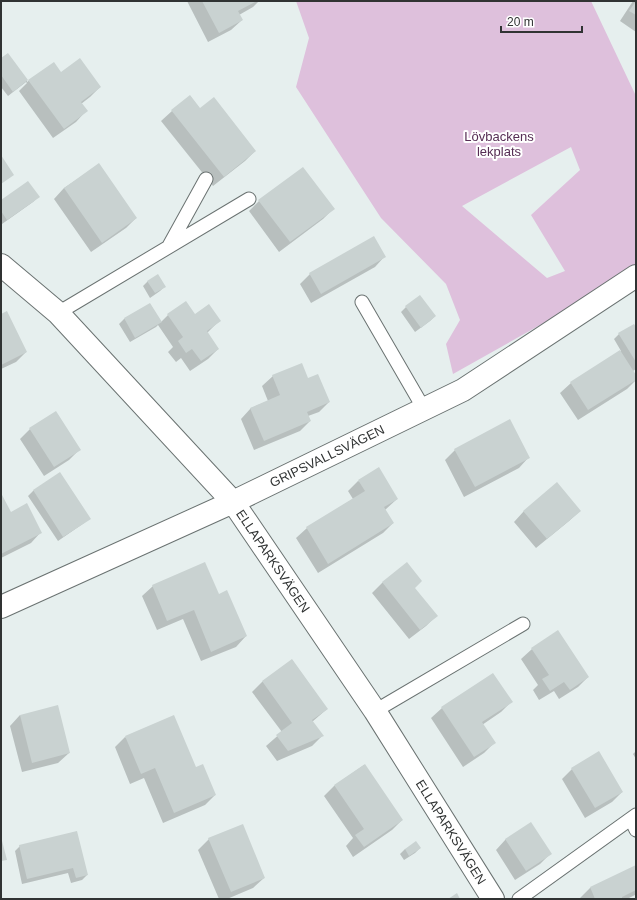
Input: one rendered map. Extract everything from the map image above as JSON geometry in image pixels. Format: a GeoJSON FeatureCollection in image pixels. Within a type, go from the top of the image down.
{"type":"FeatureCollection","features":[{"type":"Feature","properties":{"kind":"street","name":"ELLAPARKSVÄGEN"},"geometry":{"type":"LineString","coordinates":[[1,264],[58,314],[233,502],[375,711],[493,899]]}},
{"type":"Feature","properties":{"kind":"street","name":"GRIPSVALLSVÄGEN"},"geometry":{"type":"LineString","coordinates":[[1,607],[233,502],[463,390],[635,278]]}},
{"type":"Feature","properties":{"kind":"lane"},"geometry":{"type":"LineString","coordinates":[[168,248],[206,179]]}},
{"type":"Feature","properties":{"kind":"lane"},"geometry":{"type":"LineString","coordinates":[[58,314],[249,199]]}},
{"type":"Feature","properties":{"kind":"lane"},"geometry":{"type":"LineString","coordinates":[[362,302],[424,409]]}},
{"type":"Feature","properties":{"kind":"lane"},"geometry":{"type":"LineString","coordinates":[[375,711],[523,624]]}},
{"type":"Feature","properties":{"kind":"lane"},"geometry":{"type":"LineString","coordinates":[[519,899],[634,821]]}},
{"type":"Feature","properties":{"kind":"green space","name":"Lövbackens lekplats"},"geometry":{"type":"Polygon","coordinates":[[[296,1],[591,1],[636,96],[636,271],[453,374],[446,344],[460,320],[446,284],[381,218],[296,87],[309,38],[296,1]],[[571,147],[462,206],[547,278],[565,271],[531,215],[580,170],[571,147]]]}},
{"type":"Feature","properties":{"kind":"building"},"geometry":{"type":"Polygon","coordinates":[[[202,1],[257,1],[238,11],[243,20],[219,33],[202,1]]]}},
{"type":"Feature","properties":{"kind":"building"},"geometry":{"type":"Polygon","coordinates":[[[636,1],[636,15],[629,11],[636,1]]]}},
{"type":"Feature","properties":{"kind":"building"},"geometry":{"type":"Polygon","coordinates":[[[8,53],[28,80],[13,92],[1,75],[1,58],[8,53]]]}},
{"type":"Feature","properties":{"kind":"building"},"geometry":{"type":"Polygon","coordinates":[[[80,58],[101,87],[81,102],[88,111],[64,129],[28,80],[54,62],[61,72],[80,58]]]}},
{"type":"Feature","properties":{"kind":"building"},"geometry":{"type":"Polygon","coordinates":[[[190,95],[200,108],[214,97],[256,151],[224,177],[171,110],[190,95]]]}},
{"type":"Feature","properties":{"kind":"building"},"geometry":{"type":"Polygon","coordinates":[[[1,155],[14,175],[1,184],[1,155]]]}},
{"type":"Feature","properties":{"kind":"building"},"geometry":{"type":"Polygon","coordinates":[[[99,163],[137,218],[102,243],[64,188],[99,163]]]}},
{"type":"Feature","properties":{"kind":"building"},"geometry":{"type":"Polygon","coordinates":[[[303,167],[335,209],[290,242],[258,200],[303,167]]]}},
{"type":"Feature","properties":{"kind":"building"},"geometry":{"type":"Polygon","coordinates":[[[28,181],[40,197],[7,220],[1,211],[1,200],[28,181]]]}},
{"type":"Feature","properties":{"kind":"building"},"geometry":{"type":"Polygon","coordinates":[[[374,236],[386,257],[321,294],[309,273],[374,236]]]}},
{"type":"Feature","properties":{"kind":"building"},"geometry":{"type":"Polygon","coordinates":[[[158,274],[166,287],[155,293],[147,281],[158,274]]]}},
{"type":"Feature","properties":{"kind":"building"},"geometry":{"type":"Polygon","coordinates":[[[420,295],[436,316],[421,328],[405,306],[420,295]]]}},
{"type":"Feature","properties":{"kind":"building"},"geometry":{"type":"Polygon","coordinates":[[[186,301],[195,314],[209,304],[221,321],[207,331],[219,349],[201,361],[192,349],[186,353],[178,341],[183,337],[167,314],[186,301]]]}},
{"type":"Feature","properties":{"kind":"building"},"geometry":{"type":"Polygon","coordinates":[[[150,303],[162,322],[135,338],[124,318],[150,303]]]}},
{"type":"Feature","properties":{"kind":"building"},"geometry":{"type":"Polygon","coordinates":[[[7,311],[27,352],[1,365],[1,314],[7,311]]]}},
{"type":"Feature","properties":{"kind":"building"},"geometry":{"type":"Polygon","coordinates":[[[634,324],[636,327],[636,362],[618,333],[634,324]]]}},
{"type":"Feature","properties":{"kind":"building"},"geometry":{"type":"Polygon","coordinates":[[[620,350],[636,375],[636,380],[588,410],[570,382],[620,350]]]}},
{"type":"Feature","properties":{"kind":"building"},"geometry":{"type":"Polygon","coordinates":[[[302,363],[308,378],[318,374],[330,402],[307,412],[311,421],[264,441],[250,408],[280,395],[272,375],[302,363]]]}},
{"type":"Feature","properties":{"kind":"building"},"geometry":{"type":"Polygon","coordinates":[[[56,411],[81,450],[54,467],[29,428],[56,411]]]}},
{"type":"Feature","properties":{"kind":"building"},"geometry":{"type":"Polygon","coordinates":[[[510,419],[530,458],[475,487],[454,449],[510,419]]]}},
{"type":"Feature","properties":{"kind":"building"},"geometry":{"type":"Polygon","coordinates":[[[379,467],[398,499],[384,507],[394,523],[328,564],[306,527],[365,491],[358,480],[379,467]]]}},
{"type":"Feature","properties":{"kind":"building"},"geometry":{"type":"Polygon","coordinates":[[[60,472],[91,519],[63,537],[33,490],[60,472]]]}},
{"type":"Feature","properties":{"kind":"building"},"geometry":{"type":"Polygon","coordinates":[[[557,482],[581,511],[547,539],[523,511],[557,482]]]}},
{"type":"Feature","properties":{"kind":"building"},"geometry":{"type":"Polygon","coordinates":[[[1,493],[11,512],[27,503],[42,533],[1,554],[1,493]]]}},
{"type":"Feature","properties":{"kind":"building"},"geometry":{"type":"Polygon","coordinates":[[[205,562],[219,594],[227,590],[247,636],[211,652],[194,610],[167,621],[152,585],[205,562]]]}},
{"type":"Feature","properties":{"kind":"building"},"geometry":{"type":"Polygon","coordinates":[[[407,562],[422,581],[415,588],[438,616],[420,630],[382,582],[407,562]]]}},
{"type":"Feature","properties":{"kind":"building"},"geometry":{"type":"Polygon","coordinates":[[[558,630],[589,677],[570,690],[564,682],[550,691],[542,679],[549,675],[531,648],[558,630]]]}},
{"type":"Feature","properties":{"kind":"building"},"geometry":{"type":"Polygon","coordinates":[[[292,659],[328,709],[312,720],[324,736],[288,751],[276,735],[292,723],[262,681],[292,659]]]}},
{"type":"Feature","properties":{"kind":"building"},"geometry":{"type":"Polygon","coordinates":[[[493,673],[513,702],[482,722],[496,743],[474,757],[441,707],[493,673]]]}},
{"type":"Feature","properties":{"kind":"building"},"geometry":{"type":"Polygon","coordinates":[[[58,705],[70,753],[32,763],[20,715],[58,705]]]}},
{"type":"Feature","properties":{"kind":"building"},"geometry":{"type":"Polygon","coordinates":[[[174,715],[196,767],[203,764],[216,795],[174,813],[155,768],[141,774],[125,736],[174,715]]]}},
{"type":"Feature","properties":{"kind":"building"},"geometry":{"type":"Polygon","coordinates":[[[599,751],[623,792],[595,808],[571,768],[599,751]]]}},
{"type":"Feature","properties":{"kind":"building"},"geometry":{"type":"Polygon","coordinates":[[[365,764],[403,820],[364,847],[355,835],[364,829],[334,785],[365,764]]]}},
{"type":"Feature","properties":{"kind":"building"},"geometry":{"type":"Polygon","coordinates":[[[531,822],[552,854],[526,871],[505,839],[531,822]]]}},
{"type":"Feature","properties":{"kind":"building"},"geometry":{"type":"Polygon","coordinates":[[[243,824],[265,878],[231,892],[208,838],[243,824]]]}},
{"type":"Feature","properties":{"kind":"building"},"geometry":{"type":"Polygon","coordinates":[[[77,831],[88,875],[76,878],[73,868],[27,879],[19,845],[77,831]]]}},
{"type":"Feature","properties":{"kind":"building"},"geometry":{"type":"Polygon","coordinates":[[[1,837],[7,860],[1,861],[1,837]]]}},
{"type":"Feature","properties":{"kind":"building"},"geometry":{"type":"Polygon","coordinates":[[[416,841],[421,848],[409,856],[405,849],[416,841]]]}},
{"type":"Feature","properties":{"kind":"building"},"geometry":{"type":"Polygon","coordinates":[[[636,865],[636,890],[622,897],[622,899],[595,899],[590,887],[636,865]]]}},
{"type":"Feature","properties":{"kind":"building"},"geometry":{"type":"Polygon","coordinates":[[[457,893],[460,899],[448,899],[457,893]]]}}]}
